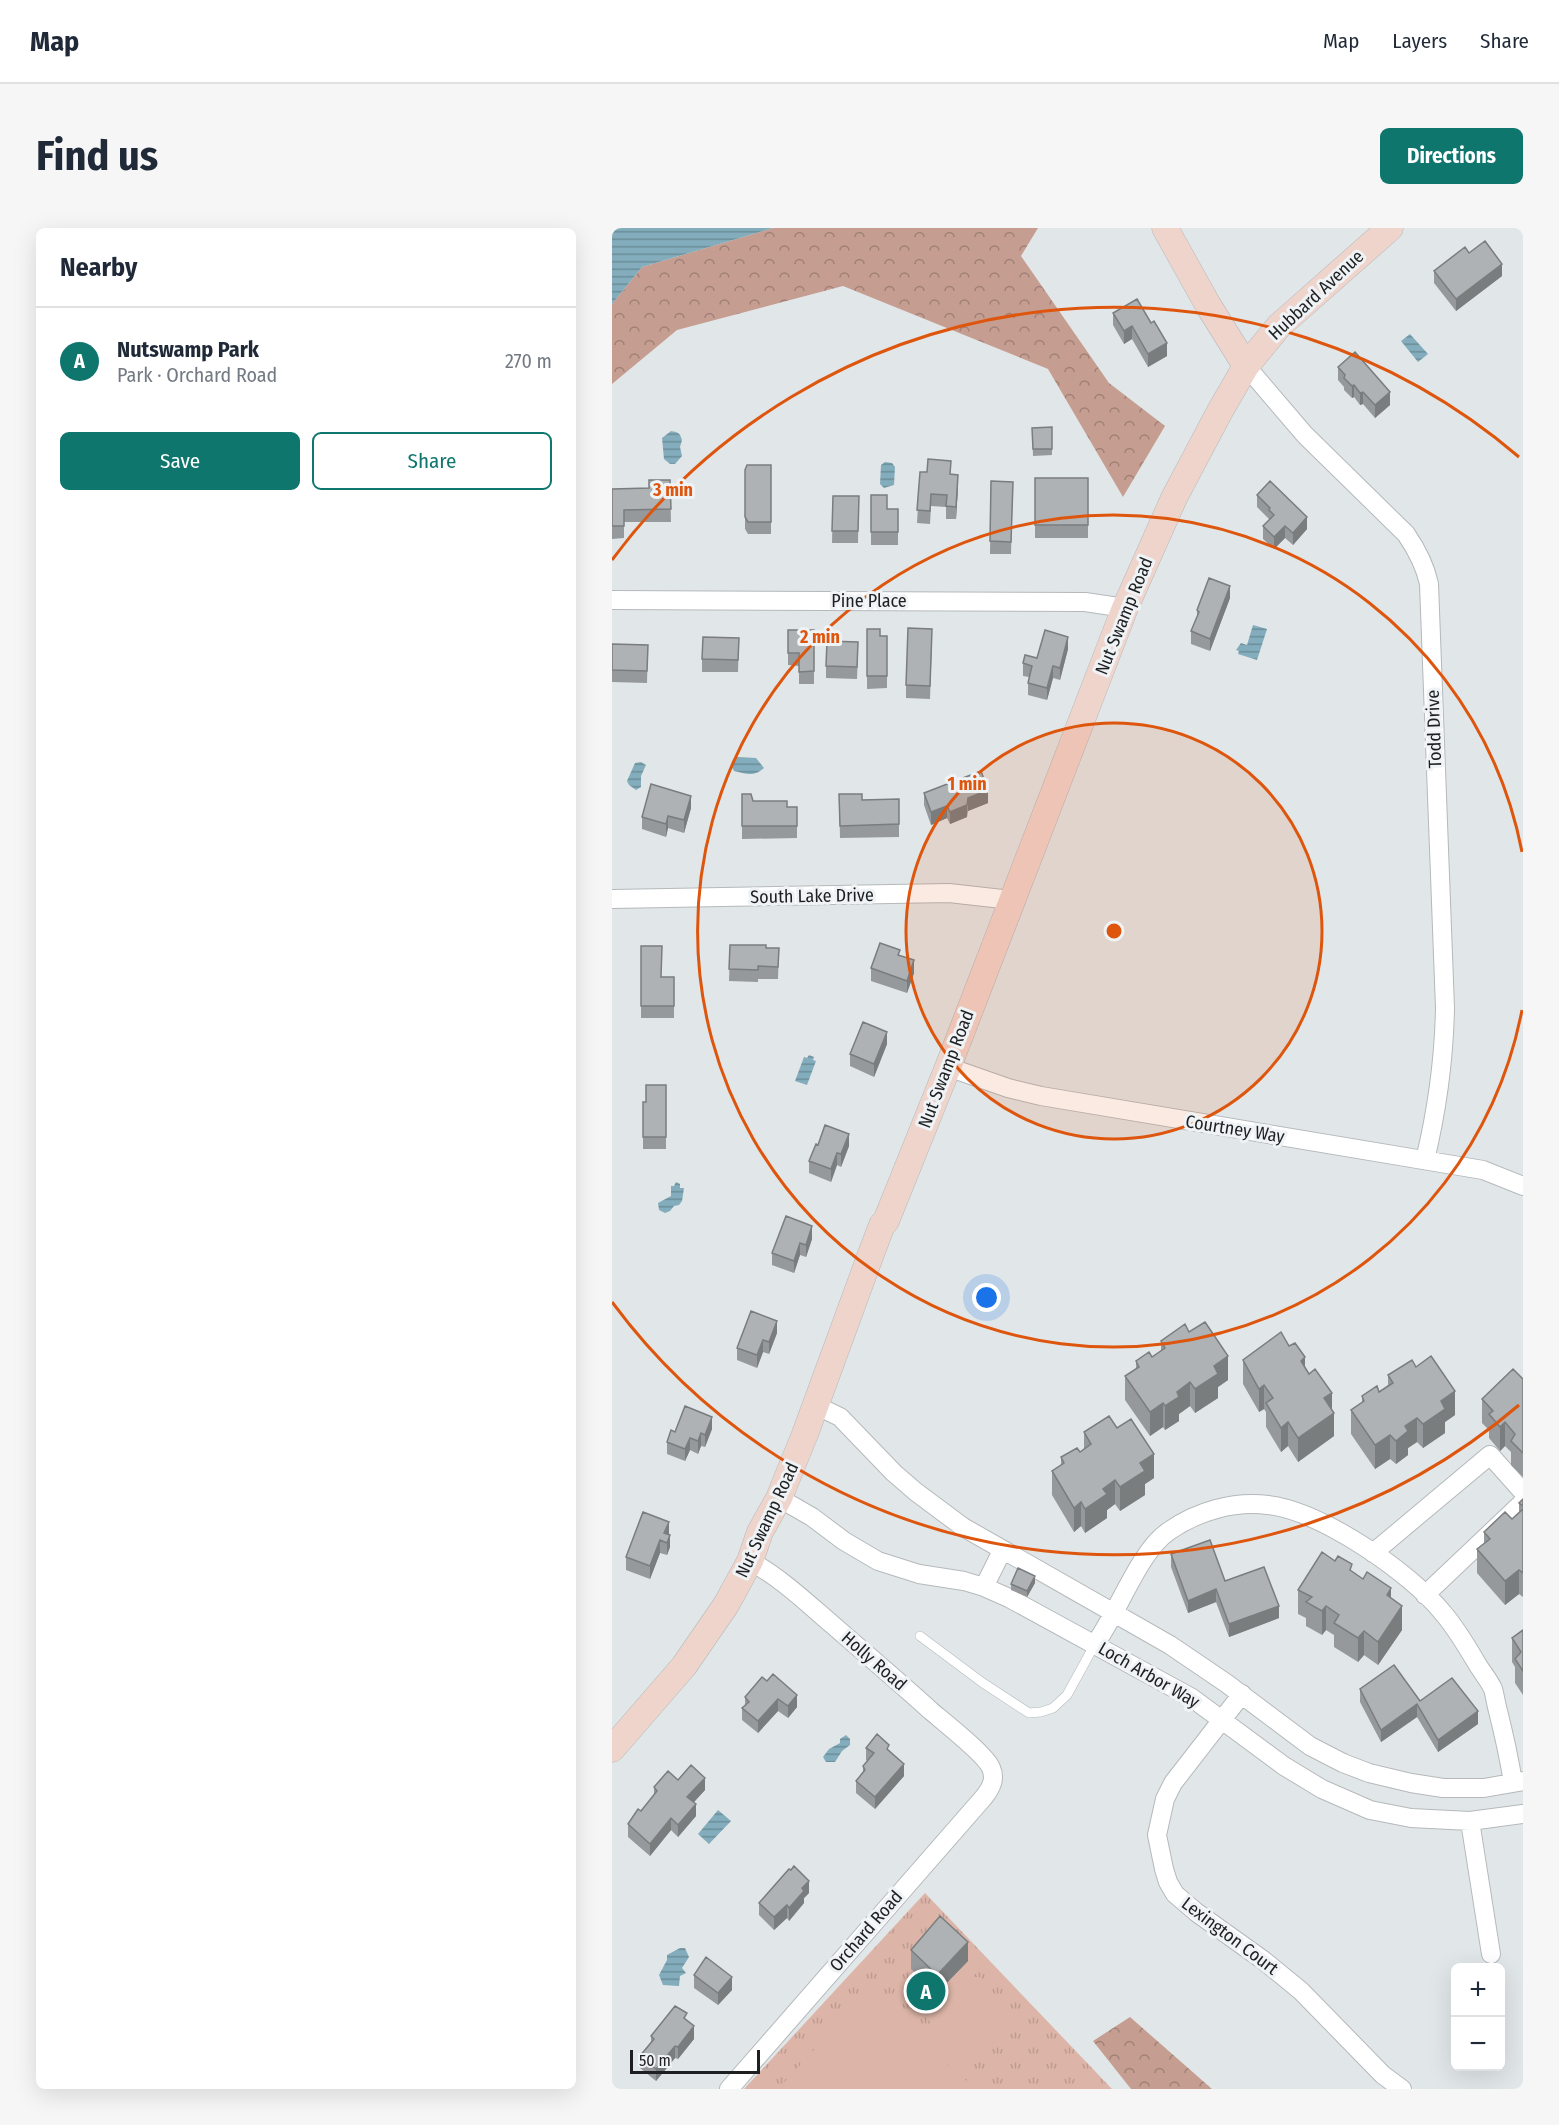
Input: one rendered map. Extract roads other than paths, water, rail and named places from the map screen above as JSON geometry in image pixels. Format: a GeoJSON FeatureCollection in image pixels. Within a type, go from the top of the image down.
{"type":"FeatureCollection","features":[{"type":"Feature","properties":{"kind":"main road"},"geometry":{"type":"LineString","coordinates":[[1165,228],[1208,305],[1246,366]]}},
{"type":"Feature","properties":{"kind":"main road","name":"Hubbard Avenue"},"geometry":{"type":"LineString","coordinates":[[1246,366],[1279,326],[1390,228]]}},
{"type":"Feature","properties":{"kind":"main road","name":"Nut Swamp Road"},"geometry":{"type":"LineString","coordinates":[[612,1749],[684,1666],[726,1605],[750,1561],[760,1532],[779,1498],[882,1225],[886,1221],[948,1067],[1125,608],[1174,498],[1246,366]]}},
{"type":"Feature","properties":{"kind":"street","name":"Todd Drive"},"geometry":{"type":"LineString","coordinates":[[1246,366],[1305,435],[1406,534],[1426,570],[1429,584],[1445,1008],[1442,1071],[1425,1160]]}},
{"type":"Feature","properties":{"kind":"street","name":"Pine Place"},"geometry":{"type":"LineString","coordinates":[[612,600],[1085,602],[1125,608]]}},
{"type":"Feature","properties":{"kind":"street","name":"South Lake Drive"},"geometry":{"type":"LineString","coordinates":[[612,899],[949,893],[1011,900]]}},
{"type":"Feature","properties":{"kind":"street","name":"Courtney Way"},"geometry":{"type":"LineString","coordinates":[[948,1067],[1008,1088],[1041,1096],[1483,1170],[1523,1186]]}},
{"type":"Feature","properties":{"kind":"street","name":"Loch Arbor Way"},"geometry":{"type":"LineString","coordinates":[[815,1405],[840,1417],[894,1473],[963,1527],[1170,1645],[1242,1694],[1310,1746],[1343,1763],[1369,1773],[1401,1781],[1453,1788],[1484,1788],[1518,1782]]}},
{"type":"Feature","properties":{"kind":"street"},"geometry":{"type":"LineString","coordinates":[[1373,1553],[1490,1455],[1523,1492]]}},
{"type":"Feature","properties":{"kind":"street","name":"Loch Arbor Way"},"geometry":{"type":"LineString","coordinates":[[779,1498],[878,1561],[919,1574],[964,1581],[1009,1598],[1192,1698],[1270,1756],[1322,1789],[1370,1810],[1411,1818],[1470,1821],[1523,1814]]}},
{"type":"Feature","properties":{"kind":"street"},"geometry":{"type":"LineString","coordinates":[[1425,1595],[1523,1502]]}},
{"type":"Feature","properties":{"kind":"street"},"geometry":{"type":"LineString","coordinates":[[1095,1644],[1136,1574],[1157,1542],[1166,1533],[1184,1521],[1211,1510],[1250,1504],[1284,1507],[1323,1523],[1373,1553],[1410,1580],[1442,1611],[1493,1689],[1518,1782]]}},
{"type":"Feature","properties":{"kind":"street"},"geometry":{"type":"LineString","coordinates":[[984,1587],[1002,1551]]}},
{"type":"Feature","properties":{"kind":"street","name":"Holly Road"},"geometry":{"type":"LineString","coordinates":[[750,1561],[767,1570],[796,1593],[956,1732],[988,1762],[992,1769]]}},
{"type":"Feature","properties":{"kind":"street","name":"Lexington Court"},"geometry":{"type":"LineString","coordinates":[[1242,1694],[1173,1783],[1165,1799],[1157,1835],[1168,1882],[1175,1894],[1196,1912],[1263,1960],[1301,1991],[1383,2075],[1402,2089]]}},
{"type":"Feature","properties":{"kind":"street"},"geometry":{"type":"LineString","coordinates":[[1270,1756],[1291,1732]]}},
{"type":"Feature","properties":{"kind":"street","name":"Orchard Road"},"geometry":{"type":"LineString","coordinates":[[729,2089],[984,1797],[992,1787],[994,1777],[992,1769]]}},
{"type":"Feature","properties":{"kind":"street"},"geometry":{"type":"LineString","coordinates":[[1470,1821],[1491,1954]]}},
{"type":"Feature","properties":{"kind":"lane"},"geometry":{"type":"LineString","coordinates":[[920,1636],[965,1670],[1029,1713],[1053,1708],[1067,1695],[1095,1644]]}},
{"type":"Feature","properties":{"kind":"water"},"geometry":{"type":"Polygon","coordinates":[[[612,228],[773,228],[642,267],[612,304],[612,228]]]}},
{"type":"Feature","properties":{"kind":"water"},"geometry":{"type":"Polygon","coordinates":[[[1410,334],[1428,354],[1418,362],[1401,341],[1410,334]]]}},
{"type":"Feature","properties":{"kind":"water"},"geometry":{"type":"Polygon","coordinates":[[[671,431],[678,433],[682,440],[680,447],[682,456],[675,464],[670,464],[664,459],[662,438],[671,431]]]}},
{"type":"Feature","properties":{"kind":"water"},"geometry":{"type":"Polygon","coordinates":[[[885,462],[892,463],[895,467],[894,485],[884,488],[880,484],[881,465],[885,462]]]}},
{"type":"Feature","properties":{"kind":"water"},"geometry":{"type":"Polygon","coordinates":[[[1253,625],[1267,629],[1257,660],[1238,654],[1239,651],[1236,650],[1241,643],[1247,645],[1253,625]]]}},
{"type":"Feature","properties":{"kind":"water"},"geometry":{"type":"Polygon","coordinates":[[[735,757],[756,758],[764,768],[753,774],[734,771],[732,767],[735,757]]]}},
{"type":"Feature","properties":{"kind":"water"},"geometry":{"type":"Polygon","coordinates":[[[641,762],[646,765],[641,776],[641,787],[636,790],[627,781],[635,763],[641,762]]]}},
{"type":"Feature","properties":{"kind":"water"},"geometry":{"type":"Polygon","coordinates":[[[809,1055],[816,1061],[807,1085],[795,1081],[804,1057],[807,1058],[809,1055]]]}},
{"type":"Feature","properties":{"kind":"water"},"geometry":{"type":"Polygon","coordinates":[[[676,1182],[680,1184],[680,1188],[684,1188],[682,1201],[665,1213],[659,1210],[658,1203],[671,1196],[671,1186],[674,1186],[676,1182]]]}},
{"type":"Feature","properties":{"kind":"water"},"geometry":{"type":"Polygon","coordinates":[[[846,1735],[850,1739],[850,1745],[842,1751],[835,1762],[826,1762],[823,1757],[846,1735]]]}},
{"type":"Feature","properties":{"kind":"water"},"geometry":{"type":"Polygon","coordinates":[[[718,1810],[731,1821],[709,1844],[698,1834],[718,1810]]]}},
{"type":"Feature","properties":{"kind":"water"},"geometry":{"type":"Polygon","coordinates":[[[680,1948],[685,1948],[689,1957],[682,1968],[686,1973],[680,1976],[679,1986],[663,1985],[659,1975],[667,1960],[667,1955],[680,1948]]]}},
{"type":"Feature","properties":{"kind":"place","name":"Nutswamp Park"},"geometry":{"type":"Point","coordinates":[926,1991]}}]}
